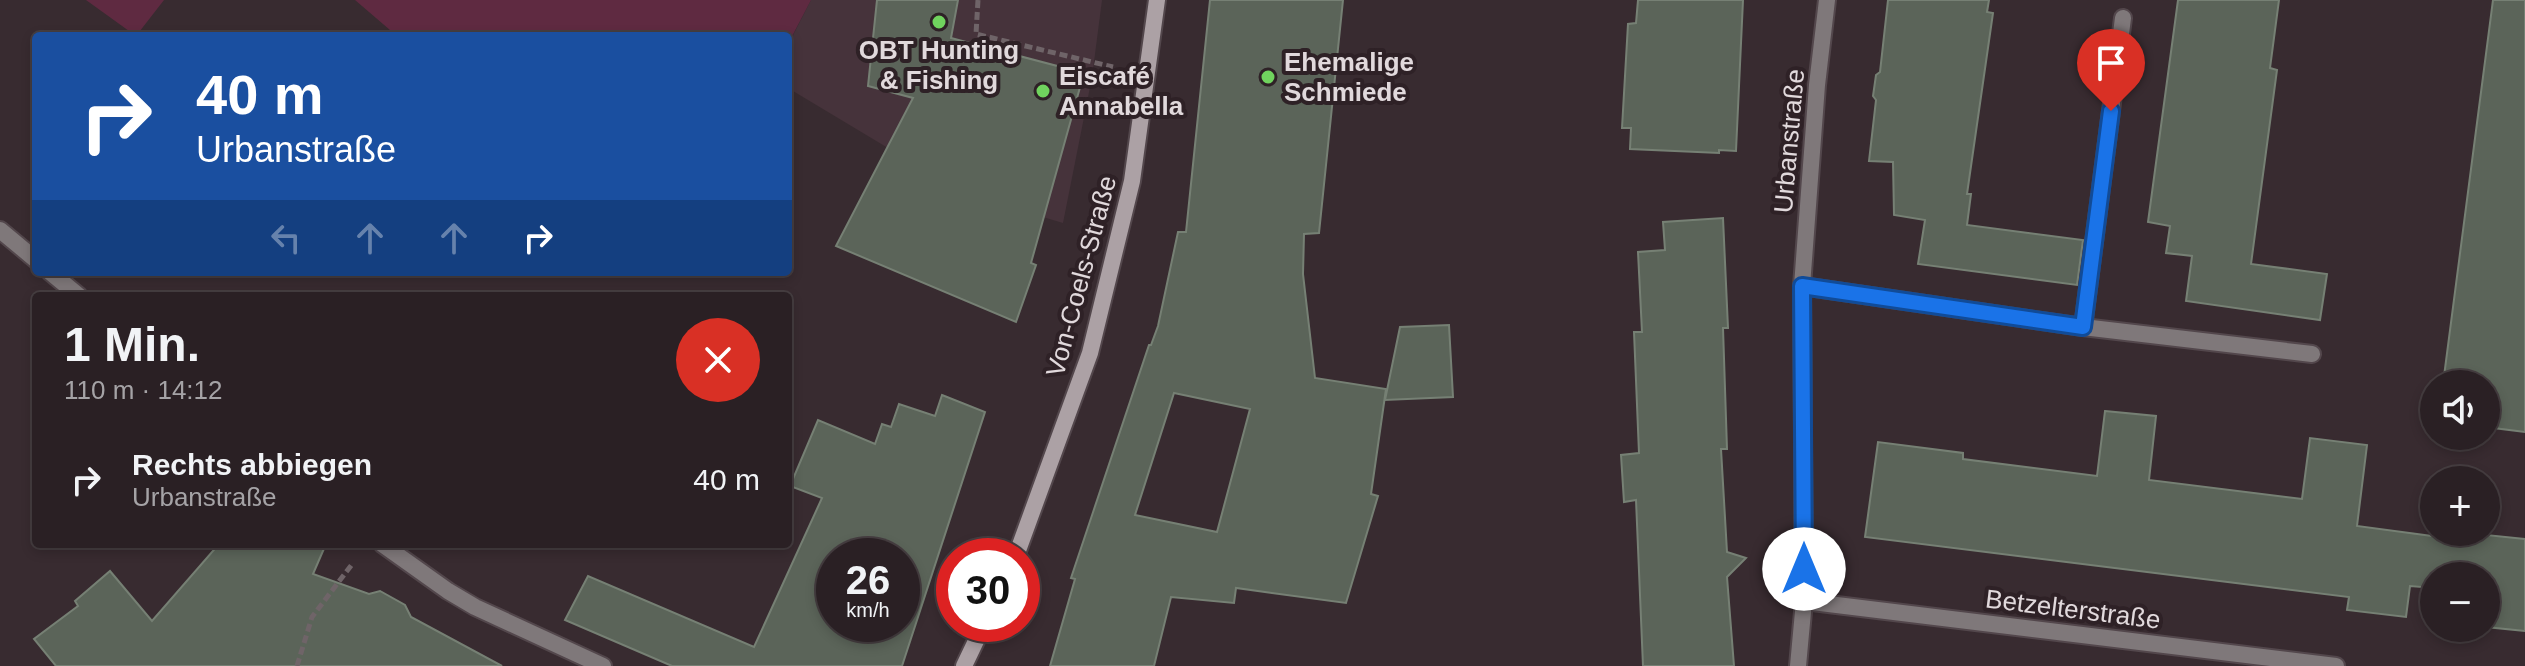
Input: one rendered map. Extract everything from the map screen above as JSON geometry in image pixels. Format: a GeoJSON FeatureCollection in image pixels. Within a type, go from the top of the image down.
{"type":"FeatureCollection","features":[{"type":"Feature","properties":{"kind":"main road","name":"Von-Coels-Straße"},"geometry":{"type":"LineString","coordinates":[[1023,538],[1090,353],[1132,181],[1157,0]]}},
{"type":"Feature","properties":{"kind":"main road"},"geometry":{"type":"LineString","coordinates":[[964,666],[975,642]]}},
{"type":"Feature","properties":{"kind":"street","name":"Urbanstraße"},"geometry":{"type":"LineString","coordinates":[[1798,666],[1804,601],[1802,286],[1817,85],[1827,0]]}},
{"type":"Feature","properties":{"kind":"street"},"geometry":{"type":"LineString","coordinates":[[2083,327],[2123,18]]}},
{"type":"Feature","properties":{"kind":"street"},"geometry":{"type":"LineString","coordinates":[[0,230],[32,257]]}},
{"type":"Feature","properties":{"kind":"street"},"geometry":{"type":"LineString","coordinates":[[55,276],[74,292]]}},
{"type":"Feature","properties":{"kind":"street"},"geometry":{"type":"LineString","coordinates":[[1802,286],[2083,327],[2312,354]]}},
{"type":"Feature","properties":{"kind":"street"},"geometry":{"type":"LineString","coordinates":[[388,548],[475,607],[603,666]]}},
{"type":"Feature","properties":{"kind":"street","name":"Betzelterstraße"},"geometry":{"type":"LineString","coordinates":[[1804,601],[2336,666]]}},
{"type":"Feature","properties":{"kind":"path"},"geometry":{"type":"LineString","coordinates":[[978,0],[976,34],[1146,75]]}},
{"type":"Feature","properties":{"kind":"path"},"geometry":{"type":"LineString","coordinates":[[297,666],[312,617],[348,570]]}},
{"type":"Feature","properties":{"kind":"shaded area"},"geometry":{"type":"Polygon","coordinates":[[[86,0],[164,0],[139,32],[130,32],[86,0]]]}},
{"type":"Feature","properties":{"kind":"shaded area"},"geometry":{"type":"Polygon","coordinates":[[[355,0],[811,0],[792,36],[792,32],[392,32],[355,0]]]}},
{"type":"Feature","properties":{"kind":"shaded area"},"geometry":{"type":"Polygon","coordinates":[[[811,0],[1102,0],[1092,77],[1063,223],[963,193],[792,90],[792,37],[811,0]]]}},
{"type":"Feature","properties":{"kind":"building"},"geometry":{"type":"Polygon","coordinates":[[[877,0],[958,0],[951,38],[1084,73],[1031,263],[1036,265],[1016,322],[836,246],[913,98],[868,86],[877,0]]]}},
{"type":"Feature","properties":{"kind":"building"},"geometry":{"type":"Polygon","coordinates":[[[1210,0],[1343,0],[1319,233],[1304,234],[1303,274],[1315,378],[1386,389],[1371,494],[1378,496],[1346,603],[1236,588],[1234,603],[1171,597],[1154,666],[1050,666],[1075,579],[1071,578],[1158,326],[1178,232],[1186,232],[1210,0]],[[1174,393],[1135,515],[1217,532],[1250,409],[1174,393]]]}},
{"type":"Feature","properties":{"kind":"building"},"geometry":{"type":"Polygon","coordinates":[[[1638,0],[1743,0],[1736,151],[1630,149],[1631,128],[1622,128],[1628,24],[1636,23],[1638,0]]]}},
{"type":"Feature","properties":{"kind":"building"},"geometry":{"type":"Polygon","coordinates":[[[1888,0],[1989,0],[1987,12],[1993,13],[1967,194],[1971,194],[1967,225],[2083,240],[2077,285],[1918,264],[1925,220],[1894,215],[1893,162],[1869,161],[1876,100],[1873,96],[1876,75],[1880,72],[1888,0]]]}},
{"type":"Feature","properties":{"kind":"building"},"geometry":{"type":"Polygon","coordinates":[[[2178,0],[2279,0],[2270,68],[2277,70],[2251,264],[2327,274],[2320,320],[2186,301],[2192,256],[2166,253],[2170,226],[2148,222],[2178,0]]]}},
{"type":"Feature","properties":{"kind":"building"},"geometry":{"type":"Polygon","coordinates":[[[2493,0],[2525,0],[2525,432],[2500,429],[2500,370],[2445,370],[2493,0]]]}},
{"type":"Feature","properties":{"kind":"building"},"geometry":{"type":"Polygon","coordinates":[[[1723,218],[1728,328],[1723,328],[1727,449],[1721,449],[1727,552],[1746,558],[1727,577],[1734,666],[1643,666],[1636,500],[1624,502],[1621,455],[1639,453],[1634,332],[1642,332],[1638,252],[1665,250],[1663,222],[1723,218]]]}},
{"type":"Feature","properties":{"kind":"building"},"geometry":{"type":"Polygon","coordinates":[[[1449,325],[1453,397],[1385,400],[1400,327],[1449,325]]]}},
{"type":"Feature","properties":{"kind":"building"},"geometry":{"type":"Polygon","coordinates":[[[942,395],[985,412],[944,538],[936,538],[936,562],[920,611],[920,538],[816,538],[816,642],[910,642],[902,666],[672,666],[565,620],[588,576],[754,647],[822,498],[792,487],[818,420],[875,444],[882,424],[891,427],[899,404],[935,416],[942,395]]]}},
{"type":"Feature","properties":{"kind":"building"},"geometry":{"type":"Polygon","coordinates":[[[2105,411],[2156,416],[2149,480],[2302,499],[2310,438],[2367,445],[2357,526],[2420,534],[2420,546],[2500,546],[2500,536],[2525,539],[2525,631],[2500,628],[2500,562],[2420,562],[2420,587],[2410,586],[2406,617],[2347,610],[2349,597],[1865,537],[1878,442],[1963,453],[1963,459],[2097,476],[2105,411]]]}},
{"type":"Feature","properties":{"kind":"building"},"geometry":{"type":"Polygon","coordinates":[[[216,548],[324,548],[313,574],[369,594],[380,591],[405,605],[411,617],[502,666],[56,666],[34,639],[78,606],[75,601],[110,571],[152,621],[216,548]]]}},
{"type":"Feature","properties":{"kind":"place","name":"OBT Hunting & Fishing"},"geometry":{"type":"Point","coordinates":[939,22]}},
{"type":"Feature","properties":{"kind":"place","name":"Ehemalige Schmiede"},"geometry":{"type":"Point","coordinates":[1268,77]}},
{"type":"Feature","properties":{"kind":"place","name":"Eiscafé Annabella"},"geometry":{"type":"Point","coordinates":[1043,91]}},
{"type":"Feature","properties":{"kind":"route"},"geometry":{"type":"LineString","coordinates":[[1804,569],[1802,286],[2083,327],[2111,111]]}}]}
